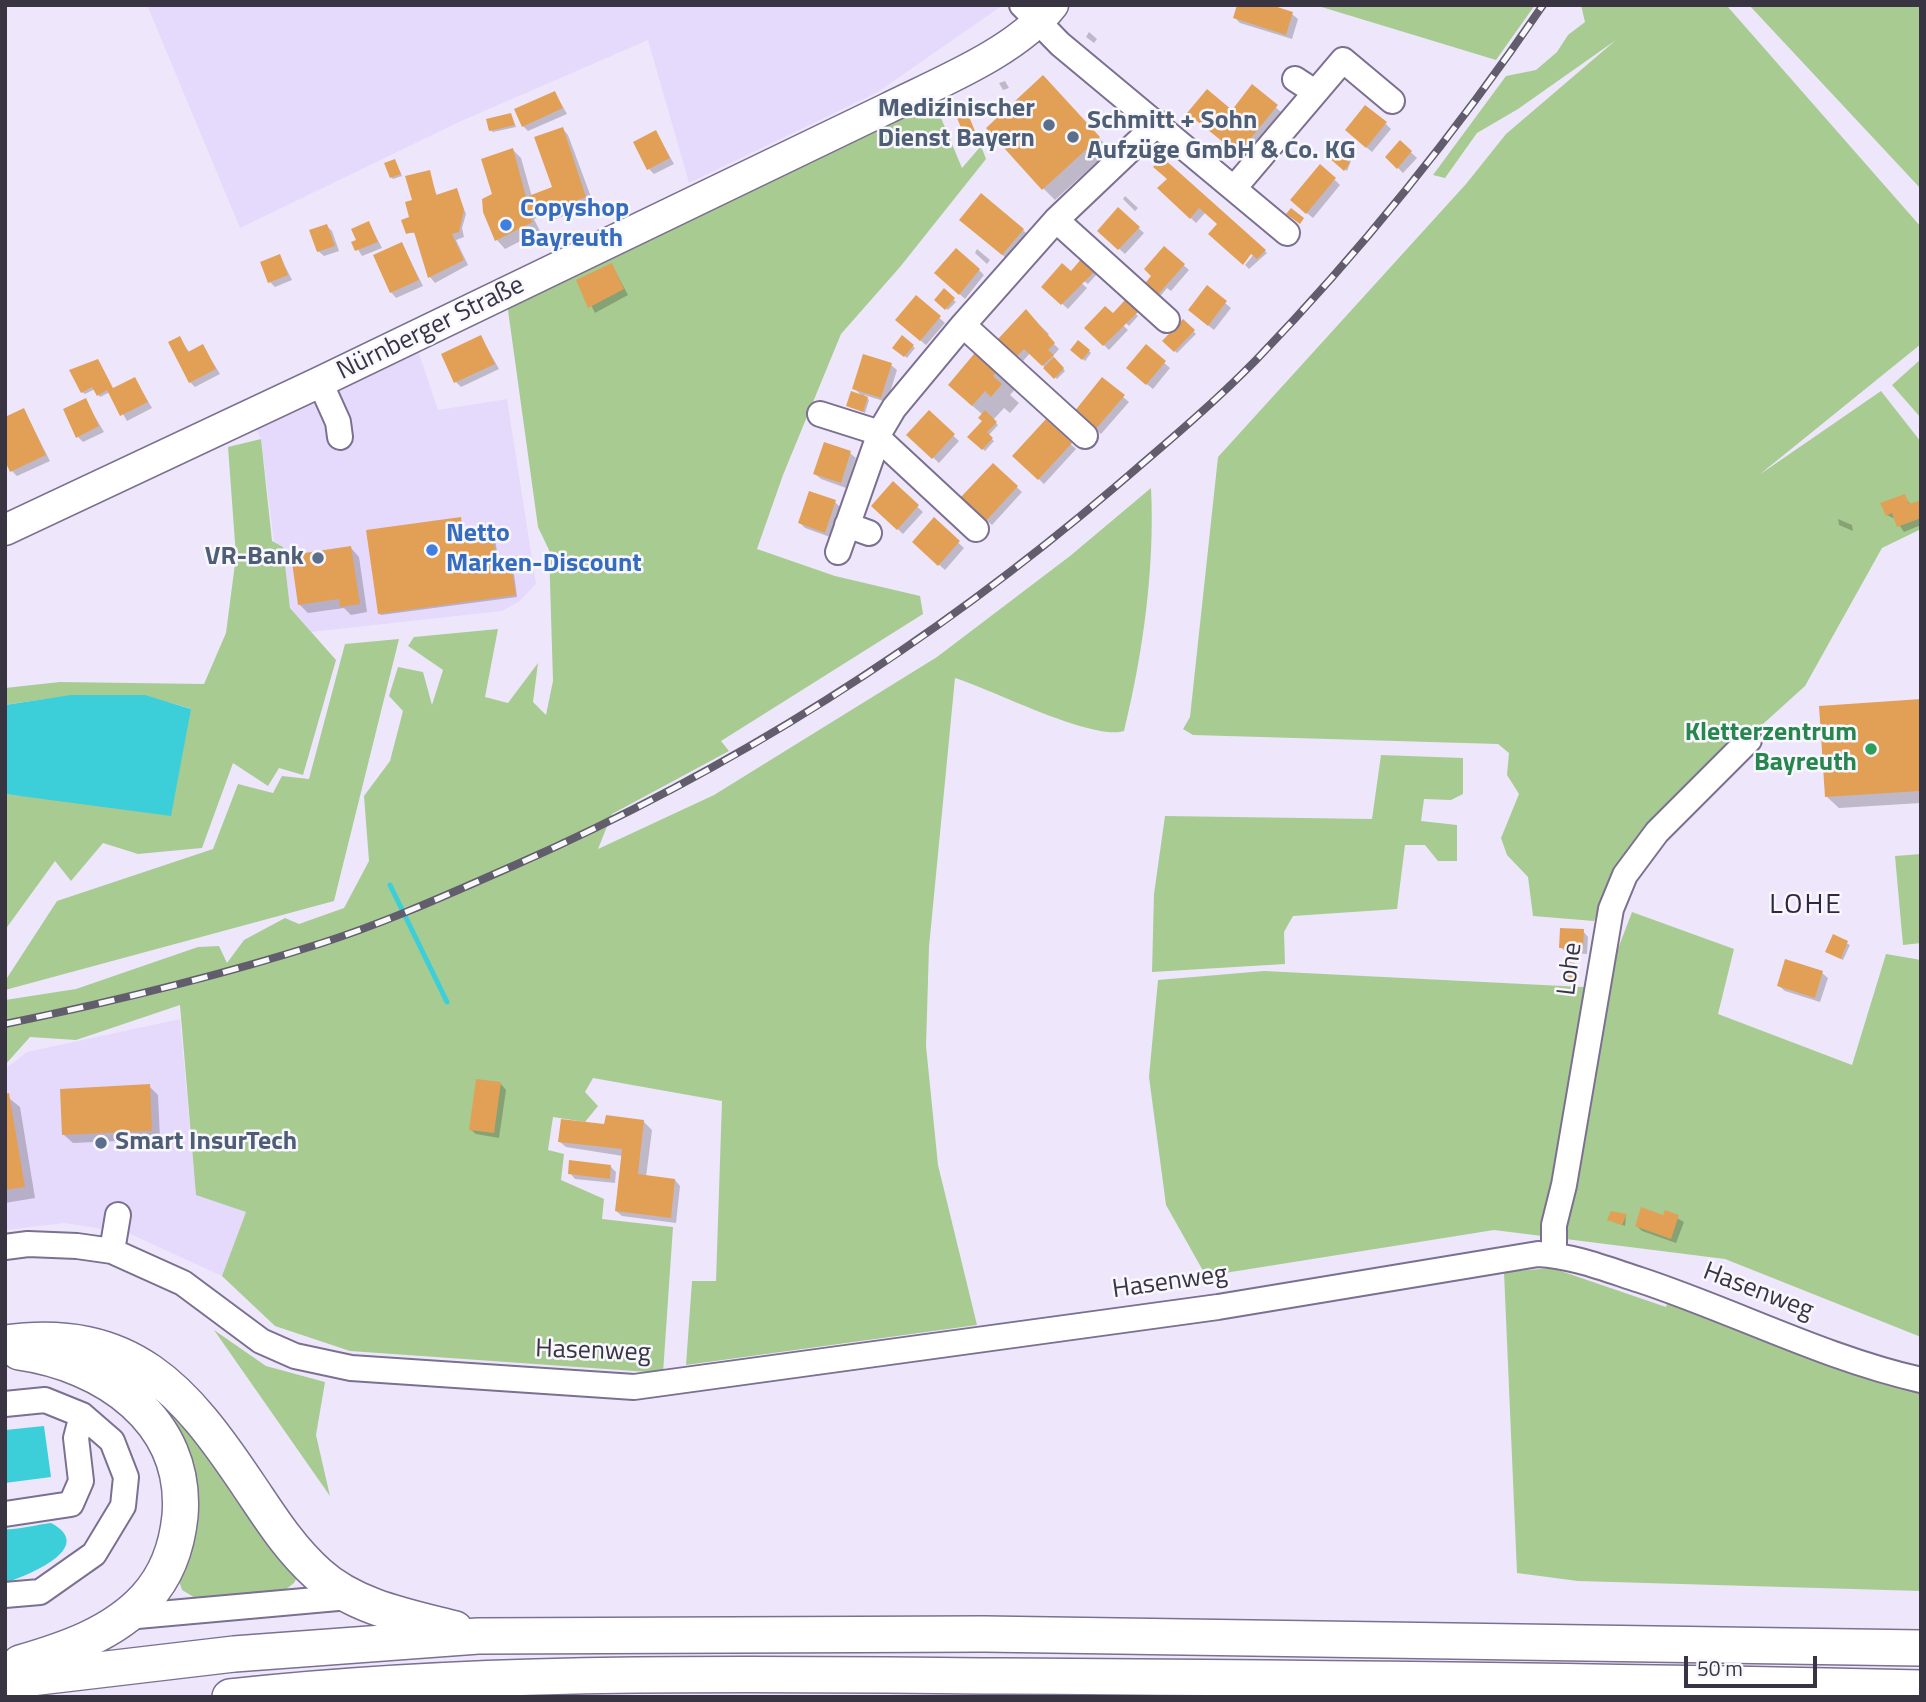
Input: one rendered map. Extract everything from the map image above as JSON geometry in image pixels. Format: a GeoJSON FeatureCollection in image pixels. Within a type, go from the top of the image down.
{"type":"FeatureCollection","features":[{"type":"Feature","properties":{"kind":"highway"},"geometry":{"type":"LineString","coordinates":[[5,1343],[48,1339],[92,1344],[112,1349],[154,1373],[194,1410],[284,1539],[319,1575],[349,1597],[478,1636]]}},
{"type":"Feature","properties":{"kind":"highway"},"geometry":{"type":"LineString","coordinates":[[5,1350],[29,1353],[104,1378],[138,1403],[151,1418],[171,1451],[181,1505],[175,1547],[155,1588],[126,1617],[90,1638],[5,1668]]}},
{"type":"Feature","properties":{"kind":"highway"},"geometry":{"type":"LineString","coordinates":[[5,1681],[234,1654],[478,1636],[904,1633],[1921,1648]]}},
{"type":"Feature","properties":{"kind":"highway"},"geometry":{"type":"LineString","coordinates":[[230,1697],[386,1684],[560,1676],[817,1674],[1921,1688]]}},
{"type":"Feature","properties":{"kind":"highway"},"geometry":{"type":"LineString","coordinates":[[461,1697],[560,1676]]}},
{"type":"Feature","properties":{"kind":"main road","name":"Nürnberger Straße"},"geometry":{"type":"LineString","coordinates":[[5,530],[886,110],[973,65],[1038,11]]}},
{"type":"Feature","properties":{"kind":"street","name":"Nürnberger Straße"},"geometry":{"type":"LineString","coordinates":[[1038,11],[1081,62],[1158,123],[1287,233]]}},
{"type":"Feature","properties":{"kind":"street"},"geometry":{"type":"LineString","coordinates":[[1235,187],[1305,86],[1343,60],[1392,101]]}},
{"type":"Feature","properties":{"kind":"street"},"geometry":{"type":"LineString","coordinates":[[838,552],[858,529],[879,436],[894,408],[1056,220],[1158,123]]}},
{"type":"Feature","properties":{"kind":"street"},"geometry":{"type":"LineString","coordinates":[[1056,220],[1167,320]]}},
{"type":"Feature","properties":{"kind":"street"},"geometry":{"type":"LineString","coordinates":[[963,325],[1085,436]]}},
{"type":"Feature","properties":{"kind":"street"},"geometry":{"type":"LineString","coordinates":[[320,382],[338,422],[341,436]]}},
{"type":"Feature","properties":{"kind":"street"},"geometry":{"type":"LineString","coordinates":[[820,414],[879,436],[976,529]]}},
{"type":"Feature","properties":{"kind":"street","name":"Lohe"},"geometry":{"type":"LineString","coordinates":[[1554,1255],[1554,1225],[1564,1185],[1611,909],[1625,875],[1657,832],[1749,740]]}},
{"type":"Feature","properties":{"kind":"street"},"geometry":{"type":"LineString","coordinates":[[112,1251],[118,1215]]}},
{"type":"Feature","properties":{"kind":"street","name":"Hasenweg"},"geometry":{"type":"LineString","coordinates":[[5,1247],[28,1244],[77,1245],[112,1251],[183,1283],[261,1341],[295,1356],[351,1368],[647,1386],[1218,1307],[1538,1254],[1554,1255],[1573,1258],[1671,1290],[1875,1370],[1921,1380]]}},
{"type":"Feature","properties":{"kind":"street"},"geometry":{"type":"LineString","coordinates":[[5,1404],[45,1400],[82,1415],[112,1441],[126,1476],[123,1506],[94,1554],[40,1591],[5,1595]]}},
{"type":"Feature","properties":{"kind":"street"},"geometry":{"type":"LineString","coordinates":[[5,1514],[71,1504],[81,1481],[76,1438],[82,1415]]}},
{"type":"Feature","properties":{"kind":"street"},"geometry":{"type":"LineString","coordinates":[[126,1617],[349,1597]]}},
{"type":"Feature","properties":{"kind":"shaded area"},"geometry":{"type":"Polygon","coordinates":[[[147,5],[1003,5],[878,92],[689,183],[648,40],[459,122],[240,228],[147,5]]]}},
{"type":"Feature","properties":{"kind":"shaded area"},"geometry":{"type":"Polygon","coordinates":[[[415,342],[438,410],[507,399],[536,584],[520,601],[502,611],[311,632],[290,608],[283,547],[274,542],[261,439],[252,422],[415,342]]]}},
{"type":"Feature","properties":{"kind":"shaded area"},"geometry":{"type":"Polygon","coordinates":[[[180,1019],[196,1194],[246,1212],[222,1276],[128,1233],[64,1223],[5,1230],[5,1069],[27,1052],[180,1019]]]}},
{"type":"Feature","properties":{"kind":"green space"},"geometry":{"type":"Polygon","coordinates":[[[1315,5],[1535,5],[1496,60],[1315,5]]]}},
{"type":"Feature","properties":{"kind":"green space"},"geometry":{"type":"Polygon","coordinates":[[[1581,5],[1728,7],[1921,227],[1921,344],[1759,475],[1881,391],[1921,442],[1921,529],[1882,548],[1805,686],[1690,790],[1621,865],[1594,921],[1533,916],[1528,877],[1507,855],[1501,838],[1519,794],[1507,775],[1509,753],[1498,744],[1193,735],[1183,729],[1190,717],[1218,457],[1466,184],[1506,134],[1616,40],[1518,109],[1477,133],[1445,178],[1433,175],[1506,76],[1536,70],[1557,52],[1568,35],[1585,22],[1581,5]]]}},
{"type":"Feature","properties":{"kind":"green space"},"geometry":{"type":"Polygon","coordinates":[[[1749,5],[1921,5],[1921,189],[1749,5]]]}},
{"type":"Feature","properties":{"kind":"green space"},"geometry":{"type":"Polygon","coordinates":[[[931,94],[962,168],[981,146],[986,159],[900,267],[841,334],[783,475],[757,549],[835,576],[920,596],[923,614],[721,741],[729,751],[612,814],[598,849],[714,795],[937,657],[1070,556],[1151,488],[1151,548],[1146,610],[1137,672],[1124,731],[1109,732],[1066,722],[955,678],[929,947],[926,1046],[938,1165],[977,1325],[686,1365],[692,1281],[716,1281],[722,1101],[593,1078],[585,1092],[598,1106],[585,1122],[553,1117],[548,1150],[564,1154],[561,1180],[604,1199],[602,1219],[673,1227],[663,1373],[350,1351],[275,1326],[222,1276],[246,1212],[196,1195],[180,1005],[76,1040],[30,1037],[5,1065],[5,1000],[76,989],[198,947],[219,946],[227,963],[244,940],[285,918],[299,924],[344,908],[369,861],[364,796],[390,761],[403,711],[389,696],[398,667],[423,672],[432,705],[443,670],[408,646],[414,637],[498,629],[485,697],[508,703],[538,663],[533,702],[546,715],[553,681],[549,550],[538,527],[507,303],[767,183],[931,94]]]}},
{"type":"Feature","properties":{"kind":"green space"},"geometry":{"type":"Polygon","coordinates":[[[1921,359],[1921,418],[1892,385],[1921,359]]]}},
{"type":"Feature","properties":{"kind":"green space"},"geometry":{"type":"Polygon","coordinates":[[[261,439],[272,541],[283,547],[290,608],[336,660],[303,775],[279,768],[268,786],[233,763],[202,848],[138,854],[103,843],[71,881],[55,861],[5,930],[5,794],[22,796],[191,709],[168,702],[122,695],[75,696],[5,705],[5,688],[60,682],[204,684],[226,633],[236,556],[228,447],[261,439]]]}},
{"type":"Feature","properties":{"kind":"green space"},"geometry":{"type":"Polygon","coordinates":[[[399,639],[334,901],[5,990],[5,981],[57,901],[213,849],[238,784],[273,793],[282,776],[309,779],[345,644],[399,639]]]}},
{"type":"Feature","properties":{"kind":"green space"},"geometry":{"type":"Polygon","coordinates":[[[1381,755],[1463,758],[1463,794],[1451,800],[1424,799],[1421,821],[1457,825],[1457,861],[1438,861],[1425,845],[1405,845],[1397,909],[1293,916],[1284,932],[1285,964],[1152,972],[1154,894],[1165,816],[1372,819],[1381,755]]]}},
{"type":"Feature","properties":{"kind":"green space"},"geometry":{"type":"Polygon","coordinates":[[[1921,854],[1921,943],[1903,945],[1895,856],[1921,854]]]}},
{"type":"Feature","properties":{"kind":"green space"},"geometry":{"type":"Polygon","coordinates":[[[1632,912],[1734,949],[1718,1014],[1852,1065],[1886,954],[1921,960],[1921,1337],[1725,1259],[1494,1230],[1206,1276],[1166,1205],[1149,1077],[1158,980],[1264,971],[1603,988],[1632,912]]]}},
{"type":"Feature","properties":{"kind":"green space"},"geometry":{"type":"Polygon","coordinates":[[[1552,1268],[1666,1307],[1671,1290],[1921,1380],[1921,1591],[1578,1581],[1517,1573],[1504,1272],[1552,1268]]]}},
{"type":"Feature","properties":{"kind":"green space"},"geometry":{"type":"Polygon","coordinates":[[[214,1330],[266,1366],[325,1382],[316,1435],[330,1496],[214,1330]]]}},
{"type":"Feature","properties":{"kind":"green space"},"geometry":{"type":"Polygon","coordinates":[[[88,1353],[149,1379],[298,1575],[294,1583],[284,1591],[197,1599],[182,1590],[176,1572],[192,1498],[88,1353]]]}},
{"type":"Feature","properties":{"kind":"water"},"geometry":{"type":"Polygon","coordinates":[[[71,695],[145,695],[191,709],[171,816],[5,794],[5,705],[71,695]]]}},
{"type":"Feature","properties":{"kind":"water"},"geometry":{"type":"Polygon","coordinates":[[[44,1426],[51,1477],[5,1483],[5,1430],[44,1426]]]}},
{"type":"Feature","properties":{"kind":"water"},"geometry":{"type":"Polygon","coordinates":[[[51,1523],[63,1532],[67,1542],[63,1551],[41,1568],[5,1583],[5,1529],[51,1523]]]}},
{"type":"Feature","properties":{"kind":"building"},"geometry":{"type":"Polygon","coordinates":[[[1237,5],[1271,5],[1293,12],[1286,35],[1233,18],[1237,5]]]}},
{"type":"Feature","properties":{"kind":"building"},"geometry":{"type":"Polygon","coordinates":[[[1043,75],[1100,137],[1042,190],[986,128],[1043,75]]]}},
{"type":"Feature","properties":{"kind":"building"},"geometry":{"type":"Polygon","coordinates":[[[1252,84],[1278,105],[1238,154],[1187,113],[1207,89],[1232,110],[1252,84]]]}},
{"type":"Feature","properties":{"kind":"building"},"geometry":{"type":"Polygon","coordinates":[[[555,91],[563,108],[522,127],[514,109],[555,91]]]}},
{"type":"Feature","properties":{"kind":"building"},"geometry":{"type":"Polygon","coordinates":[[[1365,105],[1387,122],[1366,148],[1345,130],[1365,105]]]}},
{"type":"Feature","properties":{"kind":"building"},"geometry":{"type":"Polygon","coordinates":[[[511,113],[515,125],[489,131],[486,119],[511,113]]]}},
{"type":"Feature","properties":{"kind":"building"},"geometry":{"type":"Polygon","coordinates":[[[968,114],[977,136],[966,140],[957,118],[968,114]]]}},
{"type":"Feature","properties":{"kind":"building"},"geometry":{"type":"Polygon","coordinates":[[[563,127],[586,197],[530,218],[533,222],[495,241],[483,212],[482,199],[492,194],[481,159],[513,148],[526,197],[552,187],[534,137],[563,127]]]}},
{"type":"Feature","properties":{"kind":"building"},"geometry":{"type":"Polygon","coordinates":[[[656,130],[670,158],[647,170],[633,142],[656,130]]]}},
{"type":"Feature","properties":{"kind":"building"},"geometry":{"type":"Polygon","coordinates":[[[1400,140],[1412,151],[1397,169],[1385,157],[1400,140]]]}},
{"type":"Feature","properties":{"kind":"building"},"geometry":{"type":"Polygon","coordinates":[[[1339,144],[1352,154],[1344,171],[1328,157],[1339,144]]]}},
{"type":"Feature","properties":{"kind":"building"},"geometry":{"type":"Polygon","coordinates":[[[1162,157],[1266,250],[1257,259],[1251,254],[1243,265],[1208,234],[1217,224],[1199,208],[1190,219],[1157,188],[1167,179],[1153,167],[1162,157]]]}},
{"type":"Feature","properties":{"kind":"building"},"geometry":{"type":"Polygon","coordinates":[[[395,159],[401,174],[390,178],[384,163],[395,159]]]}},
{"type":"Feature","properties":{"kind":"building"},"geometry":{"type":"Polygon","coordinates":[[[1320,164],[1336,178],[1306,214],[1290,200],[1320,164]]]}},
{"type":"Feature","properties":{"kind":"building"},"geometry":{"type":"Polygon","coordinates":[[[430,170],[436,195],[457,188],[464,210],[459,232],[452,234],[464,260],[428,278],[414,232],[406,234],[401,220],[409,217],[405,202],[412,200],[405,176],[430,170]]]}},
{"type":"Feature","properties":{"kind":"building"},"geometry":{"type":"Polygon","coordinates":[[[981,193],[1024,229],[1002,255],[959,220],[981,193]]]}},
{"type":"Feature","properties":{"kind":"building"},"geometry":{"type":"Polygon","coordinates":[[[1118,207],[1140,227],[1118,250],[1097,231],[1118,207]]]}},
{"type":"Feature","properties":{"kind":"building"},"geometry":{"type":"Polygon","coordinates":[[[1291,208],[1304,218],[1300,224],[1286,214],[1291,208]]]}},
{"type":"Feature","properties":{"kind":"building"},"geometry":{"type":"Polygon","coordinates":[[[369,221],[378,242],[355,251],[351,242],[356,240],[351,229],[369,221]]]}},
{"type":"Feature","properties":{"kind":"building"},"geometry":{"type":"Polygon","coordinates":[[[327,224],[335,246],[317,252],[309,230],[327,224]]]}},
{"type":"Feature","properties":{"kind":"building"},"geometry":{"type":"Polygon","coordinates":[[[402,242],[419,280],[390,293],[373,255],[402,242]]]}},
{"type":"Feature","properties":{"kind":"building"},"geometry":{"type":"Polygon","coordinates":[[[1164,246],[1185,264],[1155,298],[1142,287],[1151,276],[1144,269],[1164,246]]]}},
{"type":"Feature","properties":{"kind":"building"},"geometry":{"type":"Polygon","coordinates":[[[956,248],[980,269],[959,295],[934,273],[956,248]]]}},
{"type":"Feature","properties":{"kind":"building"},"geometry":{"type":"Polygon","coordinates":[[[280,254],[288,275],[268,283],[260,262],[280,254]]]}},
{"type":"Feature","properties":{"kind":"building"},"geometry":{"type":"Polygon","coordinates":[[[1082,258],[1096,270],[1061,305],[1041,287],[1062,263],[1071,271],[1082,258]]]}},
{"type":"Feature","properties":{"kind":"building"},"geometry":{"type":"Polygon","coordinates":[[[612,263],[624,289],[588,308],[576,280],[612,263]]]}},
{"type":"Feature","properties":{"kind":"building"},"geometry":{"type":"Polygon","coordinates":[[[1207,285],[1227,301],[1208,326],[1188,310],[1207,285]]]}},
{"type":"Feature","properties":{"kind":"building"},"geometry":{"type":"Polygon","coordinates":[[[944,288],[955,298],[945,310],[934,300],[944,288]]]}},
{"type":"Feature","properties":{"kind":"building"},"geometry":{"type":"Polygon","coordinates":[[[916,295],[941,316],[920,341],[895,320],[916,295]]]}},
{"type":"Feature","properties":{"kind":"building"},"geometry":{"type":"Polygon","coordinates":[[[1125,300],[1138,312],[1103,346],[1084,328],[1105,306],[1113,313],[1125,300]]]}},
{"type":"Feature","properties":{"kind":"building"},"geometry":{"type":"Polygon","coordinates":[[[1026,309],[1055,343],[1048,350],[1054,355],[1042,366],[1024,349],[1016,357],[998,339],[1026,309]]]}},
{"type":"Feature","properties":{"kind":"building"},"geometry":{"type":"Polygon","coordinates":[[[1183,319],[1195,330],[1174,352],[1162,341],[1183,319]]]}},
{"type":"Feature","properties":{"kind":"building"},"geometry":{"type":"Polygon","coordinates":[[[481,335],[495,364],[454,383],[441,354],[481,335]]]}},
{"type":"Feature","properties":{"kind":"building"},"geometry":{"type":"Polygon","coordinates":[[[902,335],[914,345],[904,357],[892,348],[902,335]]]}},
{"type":"Feature","properties":{"kind":"building"},"geometry":{"type":"Polygon","coordinates":[[[180,336],[188,352],[203,344],[216,369],[189,383],[168,342],[180,336]]]}},
{"type":"Feature","properties":{"kind":"building"},"geometry":{"type":"Polygon","coordinates":[[[1078,340],[1090,350],[1082,360],[1070,350],[1078,340]]]}},
{"type":"Feature","properties":{"kind":"building"},"geometry":{"type":"Polygon","coordinates":[[[1146,344],[1166,361],[1146,385],[1126,368],[1146,344]]]}},
{"type":"Feature","properties":{"kind":"building"},"geometry":{"type":"Polygon","coordinates":[[[979,348],[1001,367],[993,376],[1002,384],[991,397],[985,391],[972,406],[948,385],[979,348]]]}},
{"type":"Feature","properties":{"kind":"building"},"geometry":{"type":"Polygon","coordinates":[[[863,354],[892,363],[881,398],[852,389],[863,354]]]}},
{"type":"Feature","properties":{"kind":"building"},"geometry":{"type":"Polygon","coordinates":[[[1054,357],[1064,368],[1054,379],[1043,368],[1054,357]]]}},
{"type":"Feature","properties":{"kind":"building"},"geometry":{"type":"Polygon","coordinates":[[[98,359],[113,388],[135,377],[148,402],[120,416],[107,390],[97,396],[92,387],[81,393],[69,370],[98,359]]]}},
{"type":"Feature","properties":{"kind":"building"},"geometry":{"type":"Polygon","coordinates":[[[1102,377],[1125,395],[1095,430],[1074,412],[1102,377]]]}},
{"type":"Feature","properties":{"kind":"building"},"geometry":{"type":"Polygon","coordinates":[[[851,391],[868,397],[863,412],[846,406],[851,391]]]}},
{"type":"Feature","properties":{"kind":"building"},"geometry":{"type":"Polygon","coordinates":[[[86,398],[99,426],[76,438],[63,409],[86,398]]]}},
{"type":"Feature","properties":{"kind":"building"},"geometry":{"type":"Polygon","coordinates":[[[24,408],[46,455],[10,472],[5,461],[5,417],[24,408]]]}},
{"type":"Feature","properties":{"kind":"building"},"geometry":{"type":"Polygon","coordinates":[[[929,410],[955,434],[932,459],[906,435],[929,410]]]}},
{"type":"Feature","properties":{"kind":"building"},"geometry":{"type":"Polygon","coordinates":[[[985,410],[997,422],[987,432],[993,438],[982,450],[967,437],[982,421],[978,418],[985,410]]]}},
{"type":"Feature","properties":{"kind":"building"},"geometry":{"type":"Polygon","coordinates":[[[1046,419],[1072,443],[1038,480],[1012,456],[1046,419]]]}},
{"type":"Feature","properties":{"kind":"building"},"geometry":{"type":"Polygon","coordinates":[[[824,442],[851,451],[841,483],[813,474],[824,442]]]}},
{"type":"Feature","properties":{"kind":"building"},"geometry":{"type":"Polygon","coordinates":[[[993,463],[1018,486],[986,521],[960,498],[993,463]]]}},
{"type":"Feature","properties":{"kind":"building"},"geometry":{"type":"Polygon","coordinates":[[[893,481],[919,505],[897,530],[871,506],[893,481]]]}},
{"type":"Feature","properties":{"kind":"building"},"geometry":{"type":"Polygon","coordinates":[[[809,491],[836,500],[825,533],[798,523],[809,491]]]}},
{"type":"Feature","properties":{"kind":"building"},"geometry":{"type":"Polygon","coordinates":[[[1905,494],[1909,504],[1921,500],[1921,518],[1897,527],[1892,513],[1886,516],[1880,503],[1905,494]]]}},
{"type":"Feature","properties":{"kind":"building","name":"Netto Marken-Discount"},"geometry":{"type":"Polygon","coordinates":[[[461,517],[463,531],[492,527],[498,572],[512,570],[516,595],[378,614],[366,530],[461,517]]]}},
{"type":"Feature","properties":{"kind":"building"},"geometry":{"type":"Polygon","coordinates":[[[934,517],[960,541],[938,566],[912,542],[934,517]]]}},
{"type":"Feature","properties":{"kind":"building"},"geometry":{"type":"Polygon","coordinates":[[[351,546],[360,604],[340,607],[339,599],[298,605],[291,555],[351,546]]]}},
{"type":"Feature","properties":{"kind":"building","name":"Kletterzentrum Bayreuth"},"geometry":{"type":"Polygon","coordinates":[[[1921,699],[1921,791],[1825,797],[1819,706],[1921,699]]]}},
{"type":"Feature","properties":{"kind":"building"},"geometry":{"type":"Polygon","coordinates":[[[1560,928],[1584,929],[1583,949],[1559,948],[1560,928]]]}},
{"type":"Feature","properties":{"kind":"building"},"geometry":{"type":"Polygon","coordinates":[[[1833,934],[1848,941],[1841,959],[1825,952],[1833,934]]]}},
{"type":"Feature","properties":{"kind":"building"},"geometry":{"type":"Polygon","coordinates":[[[1785,959],[1823,971],[1815,998],[1777,986],[1785,959]]]}},
{"type":"Feature","properties":{"kind":"building"},"geometry":{"type":"Polygon","coordinates":[[[1567,962],[1575,963],[1574,978],[1566,978],[1567,962]]]}},
{"type":"Feature","properties":{"kind":"building"},"geometry":{"type":"Polygon","coordinates":[[[476,1079],[501,1082],[494,1133],[469,1130],[476,1079]]]}},
{"type":"Feature","properties":{"kind":"building"},"geometry":{"type":"Polygon","coordinates":[[[150,1084],[152,1131],[62,1135],[60,1089],[150,1084]]]}},
{"type":"Feature","properties":{"kind":"building"},"geometry":{"type":"Polygon","coordinates":[[[9,1093],[25,1187],[5,1190],[5,1094],[9,1093]]]}},
{"type":"Feature","properties":{"kind":"building"},"geometry":{"type":"Polygon","coordinates":[[[606,1115],[644,1120],[638,1174],[675,1179],[671,1218],[615,1211],[622,1149],[558,1142],[561,1119],[604,1124],[606,1115]]]}},
{"type":"Feature","properties":{"kind":"building"},"geometry":{"type":"Polygon","coordinates":[[[569,1160],[611,1165],[610,1179],[568,1174],[569,1160]]]}},
{"type":"Feature","properties":{"kind":"building"},"geometry":{"type":"Polygon","coordinates":[[[1641,1207],[1663,1215],[1665,1210],[1679,1215],[1671,1239],[1635,1226],[1641,1207]]]}},
{"type":"Feature","properties":{"kind":"building"},"geometry":{"type":"Polygon","coordinates":[[[1611,1211],[1627,1214],[1622,1225],[1607,1220],[1611,1211]]]}},
{"type":"Feature","properties":{"kind":"waterway"},"geometry":{"type":"LineString","coordinates":[[390,885],[447,1002]]}},
{"type":"Feature","properties":{"kind":"railway"},"geometry":{"type":"LineString","coordinates":[[5,1024],[202,978],[344,936],[417,908],[595,828],[674,788],[752,745],[902,650],[974,599],[1115,487],[1187,425],[1256,360],[1371,233],[1477,98],[1543,5]]}},
{"type":"Feature","properties":{"kind":"place","name":"Medizinischer Dienst Bayern"},"geometry":{"type":"Point","coordinates":[1049,125]}},
{"type":"Feature","properties":{"kind":"place","name":"Schmitt + Sohn Aufzüge GmbH & Co. KG"},"geometry":{"type":"Point","coordinates":[1073,137]}},
{"type":"Feature","properties":{"kind":"place","name":"Copyshop Bayreuth"},"geometry":{"type":"Point","coordinates":[506,225]}},
{"type":"Feature","properties":{"kind":"place","name":"Netto Marken-Discount"},"geometry":{"type":"Point","coordinates":[432,550]}},
{"type":"Feature","properties":{"kind":"place","name":"VR-Bank"},"geometry":{"type":"Point","coordinates":[318,558]}},
{"type":"Feature","properties":{"kind":"place","name":"Kletterzentrum Bayreuth"},"geometry":{"type":"Point","coordinates":[1871,749]}},
{"type":"Feature","properties":{"kind":"place","name":"Smart InsurTech"},"geometry":{"type":"Point","coordinates":[101,1143]}},
{"type":"Feature","properties":{"kind":"district","name":"LOHE"},"geometry":{"type":"Point","coordinates":[1806,906]}}]}
